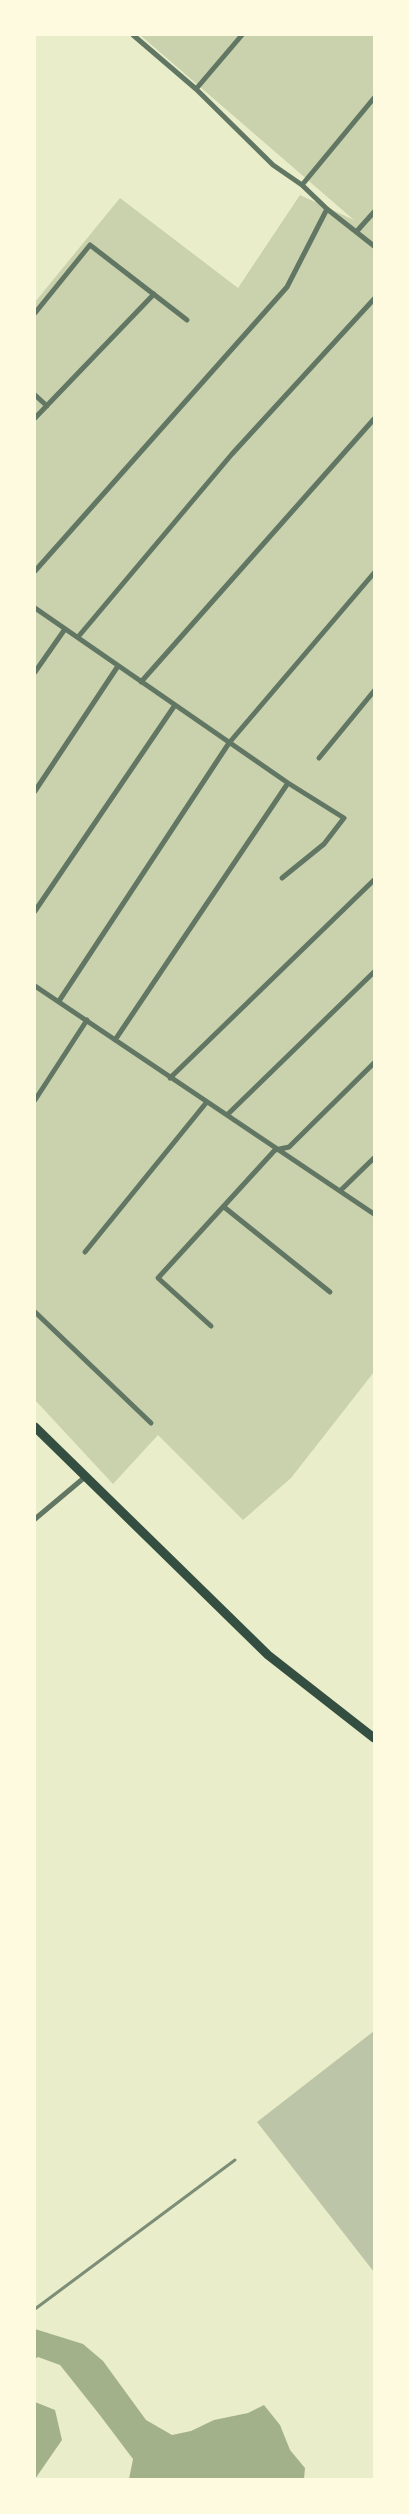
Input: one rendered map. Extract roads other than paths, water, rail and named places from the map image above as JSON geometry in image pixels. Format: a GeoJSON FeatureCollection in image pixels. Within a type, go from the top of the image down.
{"type":"FeatureCollection","features":[{"type":"Feature","properties":{"kind":"main road"},"geometry":{"type":"LineString","coordinates":[[35,1427],[268,1655],[374,1738]]}},
{"type":"Feature","properties":{"kind":"street"},"geometry":{"type":"LineString","coordinates":[[133,35],[196,89],[273,165],[302,185],[327,209],[374,246]]}},
{"type":"Feature","properties":{"kind":"street"},"geometry":{"type":"LineString","coordinates":[[196,89],[242,35]]}},
{"type":"Feature","properties":{"kind":"street"},"geometry":{"type":"LineString","coordinates":[[302,185],[374,98]]}},
{"type":"Feature","properties":{"kind":"street"},"geometry":{"type":"LineString","coordinates":[[35,571],[287,287],[327,209]]}},
{"type":"Feature","properties":{"kind":"street"},"geometry":{"type":"LineString","coordinates":[[357,231],[374,212]]}},
{"type":"Feature","properties":{"kind":"street"},"geometry":{"type":"LineString","coordinates":[[35,313],[90,245],[187,320]]}},
{"type":"Feature","properties":{"kind":"street"},"geometry":{"type":"LineString","coordinates":[[35,418],[154,294]]}},
{"type":"Feature","properties":{"kind":"street"},"geometry":{"type":"LineString","coordinates":[[78,637],[232,454],[374,300]]}},
{"type":"Feature","properties":{"kind":"street"},"geometry":{"type":"LineString","coordinates":[[35,395],[47,406]]}},
{"type":"Feature","properties":{"kind":"street"},"geometry":{"type":"LineString","coordinates":[[141,682],[374,419]]}},
{"type":"Feature","properties":{"kind":"street"},"geometry":{"type":"LineString","coordinates":[[59,1002],[229,743],[374,573]]}},
{"type":"Feature","properties":{"kind":"street"},"geometry":{"type":"LineString","coordinates":[[35,608],[288,784],[344,818],[324,844],[282,878]]}},
{"type":"Feature","properties":{"kind":"street"},"geometry":{"type":"LineString","coordinates":[[35,672],[65,628]]}},
{"type":"Feature","properties":{"kind":"street"},"geometry":{"type":"LineString","coordinates":[[35,791],[118,666]]}},
{"type":"Feature","properties":{"kind":"street"},"geometry":{"type":"LineString","coordinates":[[319,758],[374,691]]}},
{"type":"Feature","properties":{"kind":"street"},"geometry":{"type":"LineString","coordinates":[[35,911],[174,705]]}},
{"type":"Feature","properties":{"kind":"street"},"geometry":{"type":"LineString","coordinates":[[115,1040],[288,784]]}},
{"type":"Feature","properties":{"kind":"street"},"geometry":{"type":"LineString","coordinates":[[170,1078],[374,880]]}},
{"type":"Feature","properties":{"kind":"street"},"geometry":{"type":"LineString","coordinates":[[227,1115],[374,972]]}},
{"type":"Feature","properties":{"kind":"street"},"geometry":{"type":"LineString","coordinates":[[35,986],[227,1115],[275,1150],[374,1214]]}},
{"type":"Feature","properties":{"kind":"street"},"geometry":{"type":"LineString","coordinates":[[35,1100],[87,1020]]}},
{"type":"Feature","properties":{"kind":"street"},"geometry":{"type":"LineString","coordinates":[[211,1326],[158,1278],[275,1150],[289,1147],[374,1063]]}},
{"type":"Feature","properties":{"kind":"street"},"geometry":{"type":"LineString","coordinates":[[85,1252],[206,1102]]}},
{"type":"Feature","properties":{"kind":"street"},"geometry":{"type":"LineString","coordinates":[[340,1191],[374,1158]]}},
{"type":"Feature","properties":{"kind":"street"},"geometry":{"type":"LineString","coordinates":[[224,1207],[330,1292]]}},
{"type":"Feature","properties":{"kind":"street"},"geometry":{"type":"LineString","coordinates":[[35,1312],[151,1423]]}},
{"type":"Feature","properties":{"kind":"street"},"geometry":{"type":"LineString","coordinates":[[35,1519],[84,1477]]}},
{"type":"Feature","properties":{"kind":"railway"},"geometry":{"type":"LineString","coordinates":[[35,2309],[235,2160]]}}]}
